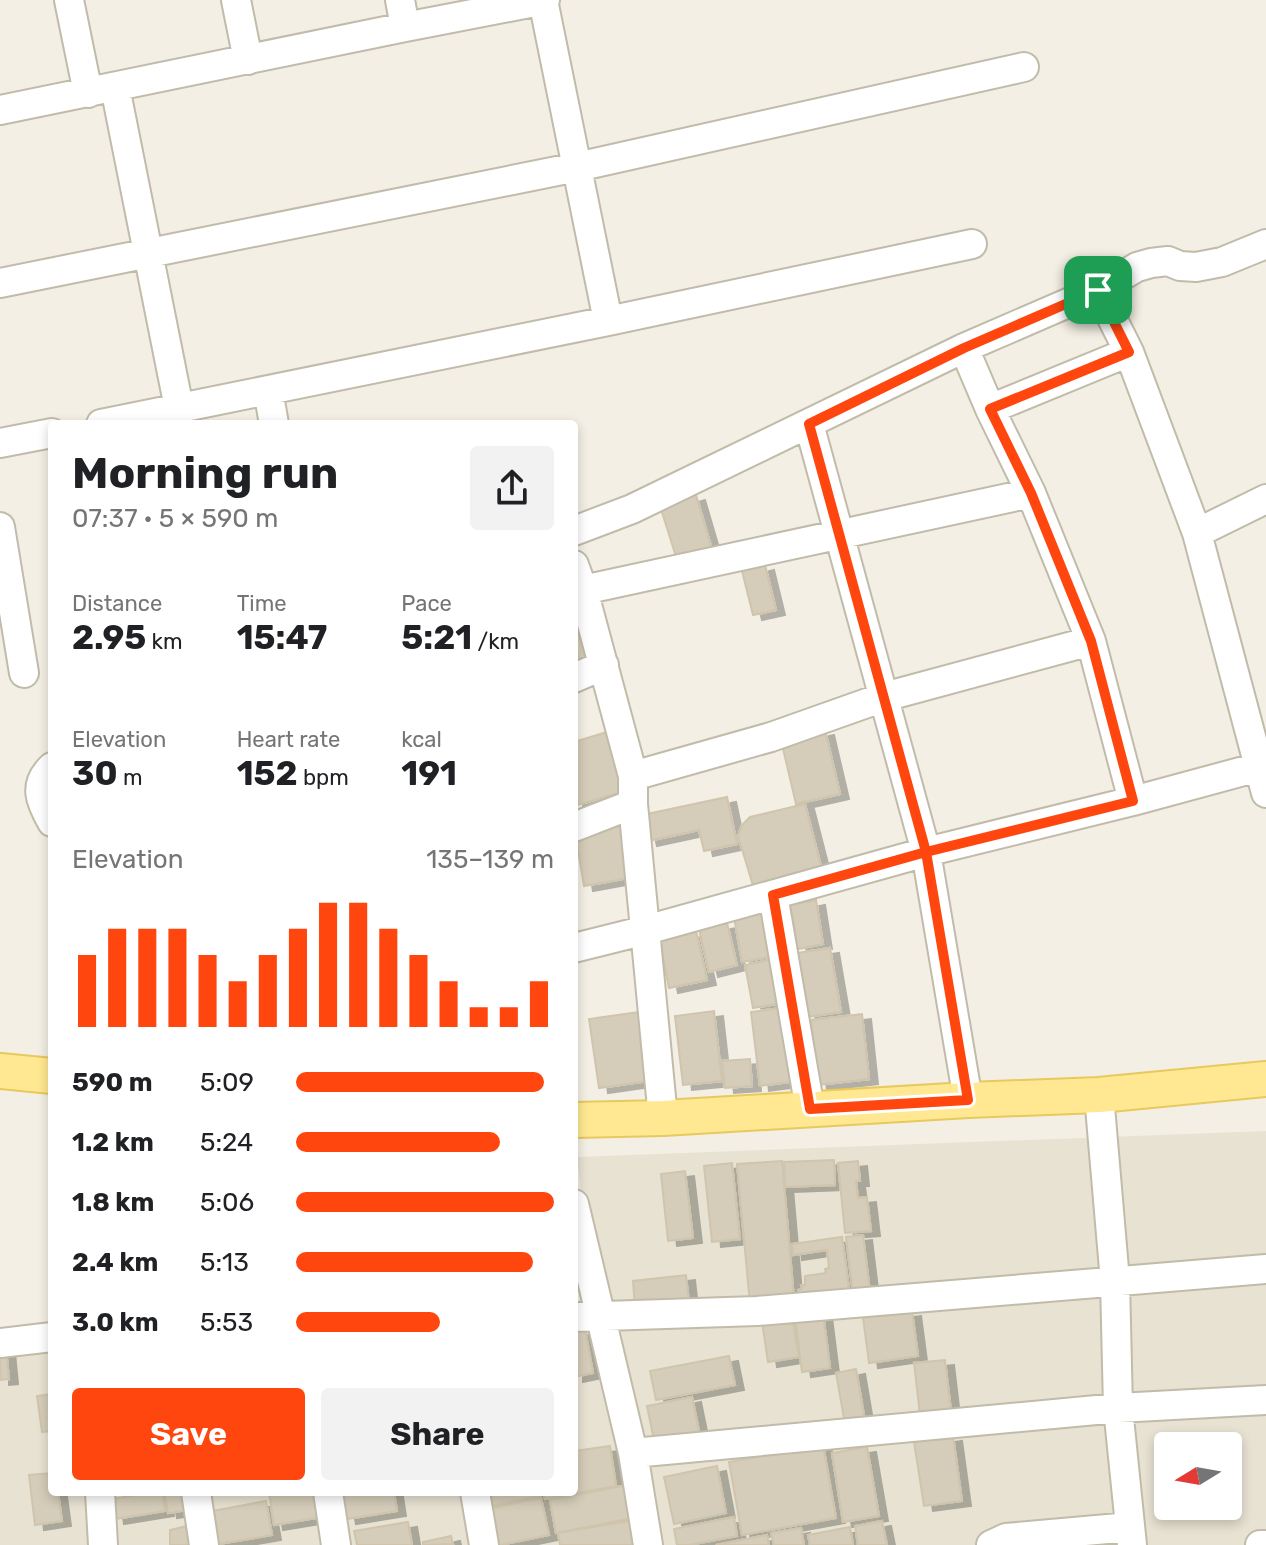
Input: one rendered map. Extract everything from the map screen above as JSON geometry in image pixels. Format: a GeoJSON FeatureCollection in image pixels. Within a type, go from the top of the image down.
{"type":"FeatureCollection","features":[{"type":"Feature","properties":{"kind":"main road"},"geometry":{"type":"LineString","coordinates":[[0,1071],[48,1076]]}},
{"type":"Feature","properties":{"kind":"main road"},"geometry":{"type":"LineString","coordinates":[[578,1120],[1099,1095],[1266,1079]]}},
{"type":"Feature","properties":{"kind":"street"},"geometry":{"type":"LineString","coordinates":[[69,0],[102,90],[149,253],[179,408]]}},
{"type":"Feature","properties":{"kind":"street"},"geometry":{"type":"LineString","coordinates":[[236,0],[248,60]]}},
{"type":"Feature","properties":{"kind":"street"},"geometry":{"type":"LineString","coordinates":[[0,110],[248,60],[402,13],[544,0],[608,321]]}},
{"type":"Feature","properties":{"kind":"street"},"geometry":{"type":"LineString","coordinates":[[0,283],[577,167],[1024,67]]}},
{"type":"Feature","properties":{"kind":"street"},"geometry":{"type":"LineString","coordinates":[[126,420],[972,244]]}},
{"type":"Feature","properties":{"kind":"street"},"geometry":{"type":"LineString","coordinates":[[578,529],[632,509],[964,348],[1098,290],[1137,267],[1168,261],[1196,267],[1222,262],[1266,244]]}},
{"type":"Feature","properties":{"kind":"street"},"geometry":{"type":"LineString","coordinates":[[578,947],[926,852],[1133,801],[1263,775],[1197,533],[1129,352],[1098,290]]}},
{"type":"Feature","properties":{"kind":"street"},"geometry":{"type":"LineString","coordinates":[[964,348],[1031,493],[1091,641],[1133,801]]}},
{"type":"Feature","properties":{"kind":"street"},"geometry":{"type":"LineString","coordinates":[[990,409],[1129,352]]}},
{"type":"Feature","properties":{"kind":"street"},"geometry":{"type":"LineString","coordinates":[[268,390],[273,420]]}},
{"type":"Feature","properties":{"kind":"street"},"geometry":{"type":"LineString","coordinates":[[809,424],[926,852],[968,1100]]}},
{"type":"Feature","properties":{"kind":"street"},"geometry":{"type":"LineString","coordinates":[[0,443],[48,434]]}},
{"type":"Feature","properties":{"kind":"street"},"geometry":{"type":"LineString","coordinates":[[663,1118],[633,804],[633,776],[578,578],[839,534],[1031,493]]}},
{"type":"Feature","properties":{"kind":"street"},"geometry":{"type":"LineString","coordinates":[[1197,533],[1266,499]]}},
{"type":"Feature","properties":{"kind":"street"},"geometry":{"type":"LineString","coordinates":[[0,527],[24,673]]}},
{"type":"Feature","properties":{"kind":"street"},"geometry":{"type":"LineString","coordinates":[[633,776],[771,737],[884,697],[1091,641]]}},
{"type":"Feature","properties":{"kind":"street"},"geometry":{"type":"LineString","coordinates":[[578,676],[604,665]]}},
{"type":"Feature","properties":{"kind":"street"},"geometry":{"type":"LineString","coordinates":[[48,771],[40,782],[40,795],[48,813]]}},
{"type":"Feature","properties":{"kind":"street"},"geometry":{"type":"LineString","coordinates":[[578,825],[633,804]]}},
{"type":"Feature","properties":{"kind":"street"},"geometry":{"type":"LineString","coordinates":[[773,895],[810,1109]]}},
{"type":"Feature","properties":{"kind":"street"},"geometry":{"type":"LineString","coordinates":[[991,1545],[1006,1538],[1131,1536],[1118,1408],[1115,1281],[1099,1095]]}},
{"type":"Feature","properties":{"kind":"street"},"geometry":{"type":"LineString","coordinates":[[578,1236],[588,1316],[633,1453],[648,1545]]}},
{"type":"Feature","properties":{"kind":"street"},"geometry":{"type":"LineString","coordinates":[[588,1316],[757,1311],[1266,1269]]}},
{"type":"Feature","properties":{"kind":"street"},"geometry":{"type":"LineString","coordinates":[[0,1343],[48,1337]]}},
{"type":"Feature","properties":{"kind":"street"},"geometry":{"type":"LineString","coordinates":[[633,1453],[1118,1408],[1266,1400]]}},
{"type":"Feature","properties":{"kind":"street"},"geometry":{"type":"LineString","coordinates":[[100,1496],[103,1545]]}},
{"type":"Feature","properties":{"kind":"street"},"geometry":{"type":"LineString","coordinates":[[197,1496],[204,1545]]}},
{"type":"Feature","properties":{"kind":"street"},"geometry":{"type":"LineString","coordinates":[[329,1496],[336,1545]]}},
{"type":"Feature","properties":{"kind":"street"},"geometry":{"type":"LineString","coordinates":[[476,1496],[484,1545]]}},
{"type":"Feature","properties":{"kind":"street"},"geometry":{"type":"LineString","coordinates":[[1260,1545],[1266,1545]]}},
{"type":"Feature","properties":{"kind":"shaded area"},"geometry":{"type":"Polygon","coordinates":[[[1266,1131],[1266,1545],[0,1545],[0,1327],[48,1325],[48,1496],[578,1496],[578,1301],[593,1300],[578,1157],[1266,1131]]]}},
{"type":"Feature","properties":{"kind":"building"},"geometry":{"type":"Polygon","coordinates":[[[696,495],[713,553],[678,563],[660,506],[696,495]]]}},
{"type":"Feature","properties":{"kind":"building"},"geometry":{"type":"Polygon","coordinates":[[[765,565],[776,610],[753,615],[742,571],[765,565]]]}},
{"type":"Feature","properties":{"kind":"building"},"geometry":{"type":"Polygon","coordinates":[[[578,633],[586,660],[578,662],[578,633]]]}},
{"type":"Feature","properties":{"kind":"building"},"geometry":{"type":"Polygon","coordinates":[[[825,730],[840,794],[796,804],[781,740],[825,730]]]}},
{"type":"Feature","properties":{"kind":"building"},"geometry":{"type":"Polygon","coordinates":[[[610,731],[628,790],[578,805],[578,741],[610,731]]]}},
{"type":"Feature","properties":{"kind":"building"},"geometry":{"type":"Polygon","coordinates":[[[727,797],[737,844],[704,851],[699,830],[648,841],[642,815],[727,797]]]}},
{"type":"Feature","properties":{"kind":"building"},"geometry":{"type":"Polygon","coordinates":[[[805,804],[823,874],[755,892],[738,836],[742,825],[750,817],[805,804]]]}},
{"type":"Feature","properties":{"kind":"building"},"geometry":{"type":"Polygon","coordinates":[[[625,823],[634,877],[584,886],[578,831],[625,823]]]}},
{"type":"Feature","properties":{"kind":"building"},"geometry":{"type":"Polygon","coordinates":[[[816,900],[823,944],[798,949],[790,905],[816,900]]]}},
{"type":"Feature","properties":{"kind":"building"},"geometry":{"type":"Polygon","coordinates":[[[772,910],[780,955],[742,962],[734,917],[772,910]]]}},
{"type":"Feature","properties":{"kind":"building"},"geometry":{"type":"Polygon","coordinates":[[[727,923],[737,965],[709,972],[699,929],[727,923]]]}},
{"type":"Feature","properties":{"kind":"building"},"geometry":{"type":"Polygon","coordinates":[[[696,931],[707,980],[669,988],[659,939],[696,931]]]}},
{"type":"Feature","properties":{"kind":"building"},"geometry":{"type":"Polygon","coordinates":[[[830,948],[841,1012],[807,1017],[797,953],[830,948]]]}},
{"type":"Feature","properties":{"kind":"building"},"geometry":{"type":"Polygon","coordinates":[[[780,958],[788,1002],[753,1008],[745,965],[780,958]]]}},
{"type":"Feature","properties":{"kind":"building"},"geometry":{"type":"Polygon","coordinates":[[[788,1007],[798,1081],[760,1086],[751,1012],[788,1007]]]}},
{"type":"Feature","properties":{"kind":"building"},"geometry":{"type":"Polygon","coordinates":[[[714,1011],[722,1081],[683,1085],[675,1016],[714,1011]]]}},
{"type":"Feature","properties":{"kind":"building"},"geometry":{"type":"Polygon","coordinates":[[[640,1012],[649,1081],[599,1088],[589,1019],[640,1012]]]}},
{"type":"Feature","properties":{"kind":"building"},"geometry":{"type":"Polygon","coordinates":[[[862,1014],[869,1079],[818,1085],[811,1020],[862,1014]]]}},
{"type":"Feature","properties":{"kind":"building"},"geometry":{"type":"Polygon","coordinates":[[[750,1059],[752,1086],[725,1088],[722,1061],[750,1059]]]}},
{"type":"Feature","properties":{"kind":"building"},"geometry":{"type":"Polygon","coordinates":[[[834,1160],[835,1185],[785,1187],[784,1162],[834,1160]]]}},
{"type":"Feature","properties":{"kind":"building"},"geometry":{"type":"Polygon","coordinates":[[[782,1161],[794,1299],[750,1304],[737,1164],[782,1161]]]}},
{"type":"Feature","properties":{"kind":"building"},"geometry":{"type":"Polygon","coordinates":[[[858,1161],[858,1198],[867,1197],[871,1231],[845,1233],[838,1163],[858,1161]]]}},
{"type":"Feature","properties":{"kind":"building"},"geometry":{"type":"Polygon","coordinates":[[[732,1163],[740,1239],[712,1242],[704,1166],[732,1163]]]}},
{"type":"Feature","properties":{"kind":"building"},"geometry":{"type":"Polygon","coordinates":[[[685,1171],[693,1238],[668,1241],[661,1174],[685,1171]]]}},
{"type":"Feature","properties":{"kind":"building"},"geometry":{"type":"Polygon","coordinates":[[[863,1235],[870,1292],[853,1294],[846,1237],[863,1235]]]}},
{"type":"Feature","properties":{"kind":"building"},"geometry":{"type":"Polygon","coordinates":[[[842,1237],[850,1296],[800,1302],[798,1290],[805,1285],[805,1276],[826,1273],[825,1269],[829,1268],[827,1250],[793,1255],[792,1244],[842,1237]]]}},
{"type":"Feature","properties":{"kind":"building"},"geometry":{"type":"Polygon","coordinates":[[[686,1275],[689,1303],[635,1309],[633,1281],[686,1275]]]}},
{"type":"Feature","properties":{"kind":"building"},"geometry":{"type":"Polygon","coordinates":[[[912,1311],[918,1356],[869,1363],[863,1317],[912,1311]]]}},
{"type":"Feature","properties":{"kind":"building"},"geometry":{"type":"Polygon","coordinates":[[[823,1313],[830,1368],[802,1372],[795,1317],[823,1313]]]}},
{"type":"Feature","properties":{"kind":"building"},"geometry":{"type":"Polygon","coordinates":[[[792,1317],[799,1357],[768,1362],[762,1322],[792,1317]]]}},
{"type":"Feature","properties":{"kind":"building"},"geometry":{"type":"Polygon","coordinates":[[[585,1329],[593,1373],[578,1376],[578,1330],[585,1329]]]}},
{"type":"Feature","properties":{"kind":"building"},"geometry":{"type":"Polygon","coordinates":[[[6,1348],[9,1379],[0,1380],[0,1349],[6,1348]]]}},
{"type":"Feature","properties":{"kind":"building"},"geometry":{"type":"Polygon","coordinates":[[[729,1356],[735,1385],[656,1400],[650,1371],[729,1356]]]}},
{"type":"Feature","properties":{"kind":"building"},"geometry":{"type":"Polygon","coordinates":[[[945,1360],[951,1411],[920,1415],[914,1363],[945,1360]]]}},
{"type":"Feature","properties":{"kind":"building"},"geometry":{"type":"Polygon","coordinates":[[[856,1369],[865,1421],[845,1424],[836,1373],[856,1369]]]}},
{"type":"Feature","properties":{"kind":"building"},"geometry":{"type":"Polygon","coordinates":[[[48,1395],[48,1431],[42,1432],[37,1396],[48,1395]]]}},
{"type":"Feature","properties":{"kind":"building"},"geometry":{"type":"Polygon","coordinates":[[[692,1397],[700,1436],[655,1445],[647,1406],[692,1397]]]}},
{"type":"Feature","properties":{"kind":"building"},"geometry":{"type":"Polygon","coordinates":[[[953,1436],[962,1501],[924,1506],[914,1442],[953,1436]]]}},
{"type":"Feature","properties":{"kind":"building"},"geometry":{"type":"Polygon","coordinates":[[[823,1445],[836,1518],[742,1535],[729,1462],[823,1445]]]}},
{"type":"Feature","properties":{"kind":"building"},"geometry":{"type":"Polygon","coordinates":[[[610,1446],[616,1486],[578,1493],[578,1450],[610,1446]]]}},
{"type":"Feature","properties":{"kind":"building"},"geometry":{"type":"Polygon","coordinates":[[[867,1447],[879,1516],[843,1522],[832,1453],[867,1447]]]}},
{"type":"Feature","properties":{"kind":"building"},"geometry":{"type":"Polygon","coordinates":[[[717,1466],[726,1513],[674,1524],[664,1477],[717,1466]]]}},
{"type":"Feature","properties":{"kind":"building"},"geometry":{"type":"Polygon","coordinates":[[[48,1473],[48,1496],[59,1496],[62,1521],[35,1525],[29,1475],[48,1473]]]}},
{"type":"Feature","properties":{"kind":"building"},"geometry":{"type":"Polygon","coordinates":[[[627,1485],[633,1518],[556,1533],[550,1500],[627,1485]]]}},
{"type":"Feature","properties":{"kind":"building"},"geometry":{"type":"Polygon","coordinates":[[[163,1496],[165,1511],[115,1519],[112,1499],[163,1496]]]}},
{"type":"Feature","properties":{"kind":"building"},"geometry":{"type":"Polygon","coordinates":[[[166,1496],[186,1496],[188,1510],[168,1513],[166,1496]]]}},
{"type":"Feature","properties":{"kind":"building"},"geometry":{"type":"Polygon","coordinates":[[[269,1496],[326,1496],[329,1516],[274,1525],[269,1496]]]}},
{"type":"Feature","properties":{"kind":"building"},"geometry":{"type":"Polygon","coordinates":[[[343,1496],[395,1496],[397,1511],[347,1519],[343,1496]]]}},
{"type":"Feature","properties":{"kind":"building"},"geometry":{"type":"Polygon","coordinates":[[[482,1496],[540,1496],[484,1507],[482,1496]]]}},
{"type":"Feature","properties":{"kind":"building"},"geometry":{"type":"Polygon","coordinates":[[[541,1498],[549,1535],[491,1545],[484,1510],[541,1498]]]}},
{"type":"Feature","properties":{"kind":"building"},"geometry":{"type":"Polygon","coordinates":[[[266,1501],[272,1535],[213,1545],[207,1512],[266,1501]]]}},
{"type":"Feature","properties":{"kind":"building"},"geometry":{"type":"Polygon","coordinates":[[[734,1517],[737,1536],[677,1545],[674,1529],[734,1517]]]}},
{"type":"Feature","properties":{"kind":"building"},"geometry":{"type":"Polygon","coordinates":[[[635,1520],[640,1545],[560,1545],[558,1533],[635,1520]]]}},
{"type":"Feature","properties":{"kind":"building"},"geometry":{"type":"Polygon","coordinates":[[[882,1521],[887,1545],[858,1545],[855,1526],[882,1521]]]}},
{"type":"Feature","properties":{"kind":"building"},"geometry":{"type":"Polygon","coordinates":[[[408,1522],[412,1545],[357,1545],[354,1531],[408,1522]]]}},
{"type":"Feature","properties":{"kind":"building"},"geometry":{"type":"Polygon","coordinates":[[[191,1525],[195,1545],[170,1545],[170,1530],[191,1525]]]}},
{"type":"Feature","properties":{"kind":"building"},"geometry":{"type":"Polygon","coordinates":[[[850,1527],[853,1545],[810,1545],[808,1535],[850,1527]]]}},
{"type":"Feature","properties":{"kind":"building"},"geometry":{"type":"Polygon","coordinates":[[[801,1528],[804,1545],[774,1545],[771,1533],[801,1528]]]}},
{"type":"Feature","properties":{"kind":"building"},"geometry":{"type":"Polygon","coordinates":[[[767,1535],[769,1545],[716,1545],[767,1535]]]}},
{"type":"Feature","properties":{"kind":"building"},"geometry":{"type":"Polygon","coordinates":[[[451,1536],[453,1544],[423,1545],[423,1542],[451,1536]]]}},
{"type":"Feature","properties":{"kind":"route"},"geometry":{"type":"LineString","coordinates":[[1098,290],[964,348],[809,424],[926,852],[773,895],[810,1109],[968,1100],[926,852],[1133,801],[1091,641],[1031,493],[990,409],[1129,352],[1098,290]]}}]}
